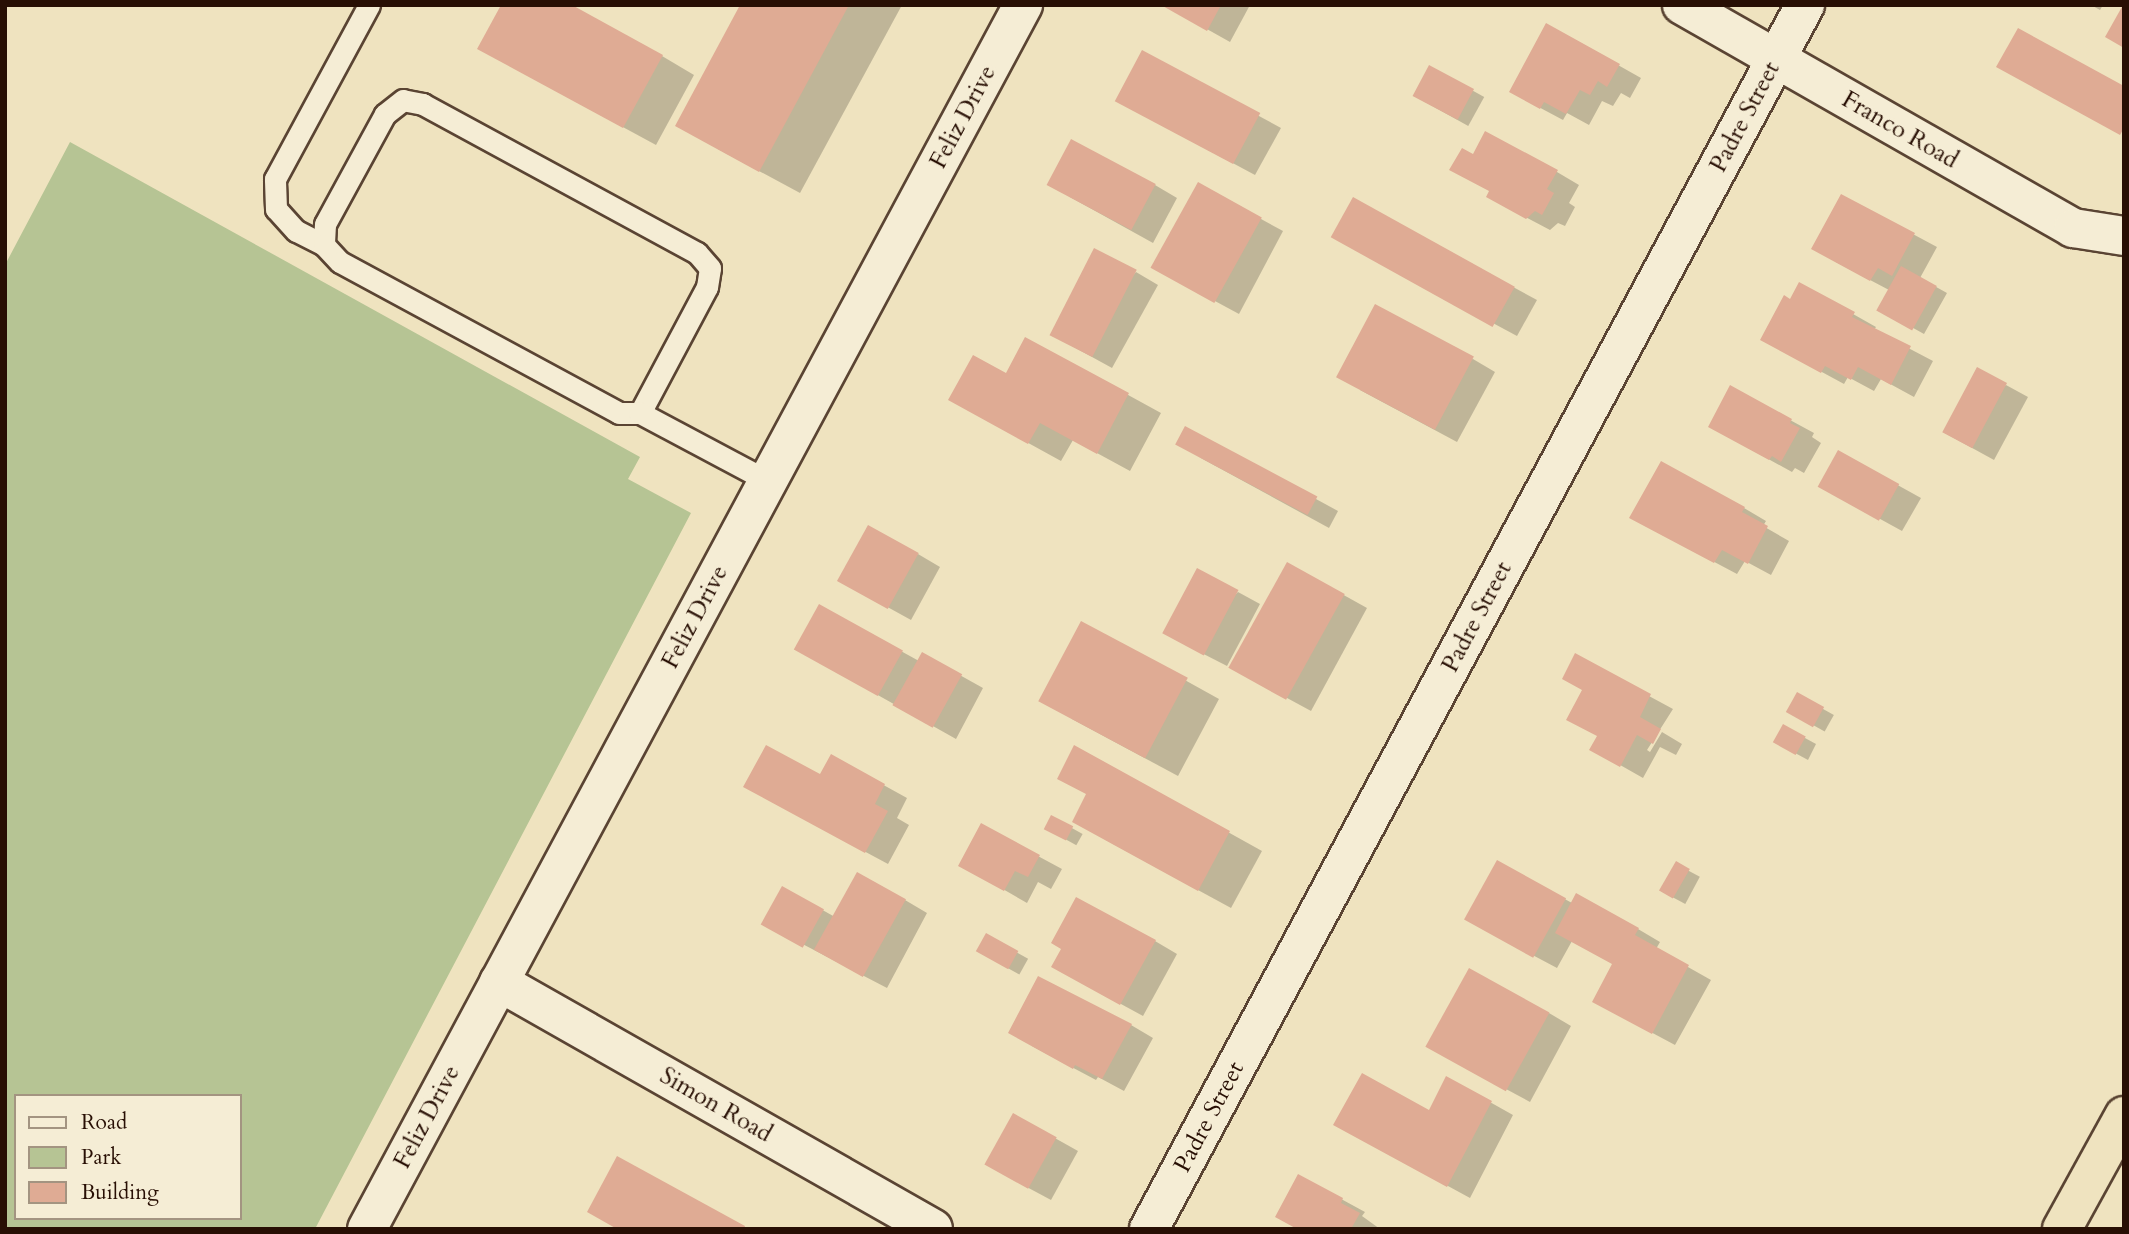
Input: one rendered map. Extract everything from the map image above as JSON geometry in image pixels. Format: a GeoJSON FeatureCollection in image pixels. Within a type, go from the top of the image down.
{"type":"FeatureCollection","features":[{"type":"Feature","properties":{"kind":"highway"},"geometry":{"type":"LineString","coordinates":[[2062,1229],[2124,1116]]}},
{"type":"Feature","properties":{"kind":"street","name":"Feliz Drive"},"geometry":{"type":"LineString","coordinates":[[367,1229],[1023,5]]}},
{"type":"Feature","properties":{"kind":"street","name":"Franco Road"},"geometry":{"type":"LineString","coordinates":[[1682,5],[2073,228],[2124,236]]}},
{"type":"Feature","properties":{"kind":"street","name":"Padre Street"},"geometry":{"type":"LineString","coordinates":[[1149,1229],[1805,5]]}},
{"type":"Feature","properties":{"kind":"street","name":"Simon Road"},"geometry":{"type":"LineString","coordinates":[[499,982],[933,1229]]}},
{"type":"Feature","properties":{"kind":"lane"},"geometry":{"type":"LineString","coordinates":[[369,5],[275,179],[276,209],[296,230],[324,245],[340,262],[619,413],[640,413],[768,481]]}},
{"type":"Feature","properties":{"kind":"lane"},"geometry":{"type":"LineString","coordinates":[[324,245],[325,224],[385,114],[403,100],[423,104],[697,253],[710,268],[707,287],[640,413]]}},
{"type":"Feature","properties":{"kind":"green space"},"geometry":{"type":"Polygon","coordinates":[[[70,142],[640,457],[628,479],[691,513],[315,1229],[5,1229],[5,265],[70,142]]]}},
{"type":"Feature","properties":{"kind":"building"},"geometry":{"type":"Polygon","coordinates":[[[501,5],[572,5],[663,55],[623,128],[477,49],[501,5]]]}},
{"type":"Feature","properties":{"kind":"building"},"geometry":{"type":"Polygon","coordinates":[[[740,5],[849,5],[759,172],[675,126],[740,5]]]}},
{"type":"Feature","properties":{"kind":"building"},"geometry":{"type":"Polygon","coordinates":[[[1161,5],[1221,5],[1207,31],[1161,5]]]}},
{"type":"Feature","properties":{"kind":"building"},"geometry":{"type":"Polygon","coordinates":[[[2124,5],[2124,48],[2105,37],[2124,5]]]}},
{"type":"Feature","properties":{"kind":"building"},"geometry":{"type":"Polygon","coordinates":[[[1546,23],[1620,64],[1607,87],[1598,81],[1590,95],[1580,90],[1566,114],[1544,102],[1540,109],[1509,92],[1546,23]]]}},
{"type":"Feature","properties":{"kind":"building"},"geometry":{"type":"Polygon","coordinates":[[[2018,28],[2124,86],[2124,128],[2120,135],[1996,67],[2018,28]]]}},
{"type":"Feature","properties":{"kind":"building"},"geometry":{"type":"Polygon","coordinates":[[[1142,50],[1260,113],[1233,164],[1115,101],[1142,50]]]}},
{"type":"Feature","properties":{"kind":"building"},"geometry":{"type":"Polygon","coordinates":[[[1429,65],[1474,89],[1458,120],[1413,96],[1429,65]]]}},
{"type":"Feature","properties":{"kind":"building"},"geometry":{"type":"Polygon","coordinates":[[[1485,131],[1558,170],[1547,189],[1554,193],[1542,215],[1535,211],[1526,219],[1486,197],[1489,191],[1449,170],[1462,148],[1473,154],[1485,131]]]}},
{"type":"Feature","properties":{"kind":"building"},"geometry":{"type":"Polygon","coordinates":[[[1071,139],[1156,184],[1131,230],[1047,185],[1071,139]]]}},
{"type":"Feature","properties":{"kind":"building"},"geometry":{"type":"Polygon","coordinates":[[[1198,182],[1262,217],[1214,303],[1150,268],[1198,182]]]}},
{"type":"Feature","properties":{"kind":"building"},"geometry":{"type":"Polygon","coordinates":[[[1841,194],[1915,233],[1892,276],[1878,268],[1870,281],[1811,249],[1841,194]]]}},
{"type":"Feature","properties":{"kind":"building"},"geometry":{"type":"Polygon","coordinates":[[[1353,197],[1515,287],[1493,327],[1331,237],[1353,197]]]}},
{"type":"Feature","properties":{"kind":"building"},"geometry":{"type":"Polygon","coordinates":[[[1094,248],[1137,270],[1092,357],[1050,335],[1094,248]]]}},
{"type":"Feature","properties":{"kind":"building"},"geometry":{"type":"Polygon","coordinates":[[[1901,266],[1937,286],[1912,330],[1876,311],[1901,266]]]}},
{"type":"Feature","properties":{"kind":"building"},"geometry":{"type":"Polygon","coordinates":[[[1799,282],[1855,312],[1852,317],[1911,346],[1891,385],[1858,367],[1851,380],[1825,366],[1821,373],[1760,340],[1784,295],[1790,299],[1799,282]]]}},
{"type":"Feature","properties":{"kind":"building"},"geometry":{"type":"Polygon","coordinates":[[[1375,304],[1474,357],[1435,430],[1336,377],[1375,304]]]}},
{"type":"Feature","properties":{"kind":"building"},"geometry":{"type":"Polygon","coordinates":[[[1025,337],[1129,393],[1097,454],[1040,423],[1028,444],[948,400],[973,355],[1006,373],[1025,337]]]}},
{"type":"Feature","properties":{"kind":"building"},"geometry":{"type":"Polygon","coordinates":[[[1977,367],[2007,383],[1972,448],[1942,432],[1977,367]]]}},
{"type":"Feature","properties":{"kind":"building"},"geometry":{"type":"Polygon","coordinates":[[[1730,385],[1792,419],[1790,423],[1800,428],[1781,462],[1772,456],[1769,460],[1708,427],[1730,385]]]}},
{"type":"Feature","properties":{"kind":"building"},"geometry":{"type":"Polygon","coordinates":[[[1185,426],[1317,496],[1308,515],[1175,445],[1185,426]]]}},
{"type":"Feature","properties":{"kind":"building"},"geometry":{"type":"Polygon","coordinates":[[[1838,450],[1899,484],[1879,521],[1818,487],[1838,450]]]}},
{"type":"Feature","properties":{"kind":"building"},"geometry":{"type":"Polygon","coordinates":[[[1661,461],[1745,507],[1742,512],[1768,526],[1748,564],[1722,550],[1714,563],[1629,518],[1661,461]]]}},
{"type":"Feature","properties":{"kind":"building"},"geometry":{"type":"Polygon","coordinates":[[[868,525],[919,553],[888,609],[837,581],[868,525]]]}},
{"type":"Feature","properties":{"kind":"building"},"geometry":{"type":"Polygon","coordinates":[[[1287,562],[1345,594],[1286,700],[1228,668],[1287,562]]]}},
{"type":"Feature","properties":{"kind":"building"},"geometry":{"type":"Polygon","coordinates":[[[1197,568],[1238,590],[1204,655],[1162,633],[1197,568]]]}},
{"type":"Feature","properties":{"kind":"building"},"geometry":{"type":"Polygon","coordinates":[[[819,604],[903,651],[878,696],[794,649],[819,604]]]}},
{"type":"Feature","properties":{"kind":"building"},"geometry":{"type":"Polygon","coordinates":[[[1081,621],[1188,678],[1145,758],[1038,701],[1081,621]]]}},
{"type":"Feature","properties":{"kind":"building"},"geometry":{"type":"Polygon","coordinates":[[[922,652],[962,674],[933,728],[892,705],[922,652]]]}},
{"type":"Feature","properties":{"kind":"building"},"geometry":{"type":"Polygon","coordinates":[[[1575,653],[1651,694],[1640,717],[1661,729],[1653,744],[1637,735],[1620,767],[1589,750],[1597,736],[1566,720],[1582,690],[1562,679],[1575,653]]]}},
{"type":"Feature","properties":{"kind":"building"},"geometry":{"type":"Polygon","coordinates":[[[1797,692],[1824,707],[1813,727],[1786,712],[1797,692]]]}},
{"type":"Feature","properties":{"kind":"building"},"geometry":{"type":"Polygon","coordinates":[[[1783,724],[1806,737],[1796,755],[1773,742],[1783,724]]]}},
{"type":"Feature","properties":{"kind":"building"},"geometry":{"type":"Polygon","coordinates":[[[766,745],[820,774],[831,754],[885,784],[875,804],[888,811],[865,853],[743,787],[766,745]]]}},
{"type":"Feature","properties":{"kind":"building"},"geometry":{"type":"Polygon","coordinates":[[[1074,745],[1230,831],[1198,891],[1072,822],[1086,794],[1057,779],[1074,745]]]}},
{"type":"Feature","properties":{"kind":"building"},"geometry":{"type":"Polygon","coordinates":[[[1051,815],[1073,826],[1066,841],[1044,829],[1051,815]]]}},
{"type":"Feature","properties":{"kind":"building"},"geometry":{"type":"Polygon","coordinates":[[[981,823],[1040,855],[1028,877],[1015,871],[1004,891],[958,866],[981,823]]]}},
{"type":"Feature","properties":{"kind":"building"},"geometry":{"type":"Polygon","coordinates":[[[1497,860],[1566,898],[1533,958],[1464,919],[1497,860]]]}},
{"type":"Feature","properties":{"kind":"building"},"geometry":{"type":"Polygon","coordinates":[[[1676,861],[1690,869],[1673,898],[1659,890],[1676,861]]]}},
{"type":"Feature","properties":{"kind":"building"},"geometry":{"type":"Polygon","coordinates":[[[857,872],[906,899],[863,977],[814,950],[857,872]]]}},
{"type":"Feature","properties":{"kind":"building"},"geometry":{"type":"Polygon","coordinates":[[[782,886],[824,909],[803,948],[761,924],[782,886]]]}},
{"type":"Feature","properties":{"kind":"building"},"geometry":{"type":"Polygon","coordinates":[[[1576,893],[1639,928],[1635,935],[1689,965],[1652,1034],[1592,1002],[1612,964],[1555,933],[1576,893]]]}},
{"type":"Feature","properties":{"kind":"building"},"geometry":{"type":"Polygon","coordinates":[[[1076,897],[1156,940],[1120,1005],[1051,967],[1061,949],[1051,943],[1076,897]]]}},
{"type":"Feature","properties":{"kind":"building"},"geometry":{"type":"Polygon","coordinates":[[[986,933],[1018,951],[1008,969],[976,951],[986,933]]]}},
{"type":"Feature","properties":{"kind":"building"},"geometry":{"type":"Polygon","coordinates":[[[1469,968],[1549,1013],[1506,1091],[1425,1047],[1469,968]]]}},
{"type":"Feature","properties":{"kind":"building"},"geometry":{"type":"Polygon","coordinates":[[[1038,976],[1132,1024],[1102,1079],[1075,1065],[1073,1069],[1008,1033],[1038,976]]]}},
{"type":"Feature","properties":{"kind":"building"},"geometry":{"type":"Polygon","coordinates":[[[1362,1073],[1429,1110],[1446,1076],[1492,1101],[1447,1187],[1333,1125],[1362,1073]]]}},
{"type":"Feature","properties":{"kind":"building"},"geometry":{"type":"Polygon","coordinates":[[[1013,1113],[1057,1137],[1028,1189],[984,1165],[1013,1113]]]}},
{"type":"Feature","properties":{"kind":"building"},"geometry":{"type":"Polygon","coordinates":[[[617,1156],[745,1226],[744,1229],[617,1229],[587,1212],[617,1156]]]}},
{"type":"Feature","properties":{"kind":"building"},"geometry":{"type":"Polygon","coordinates":[[[1298,1174],[1343,1198],[1341,1203],[1360,1213],[1351,1229],[1297,1229],[1275,1217],[1298,1174]]]}}]}
